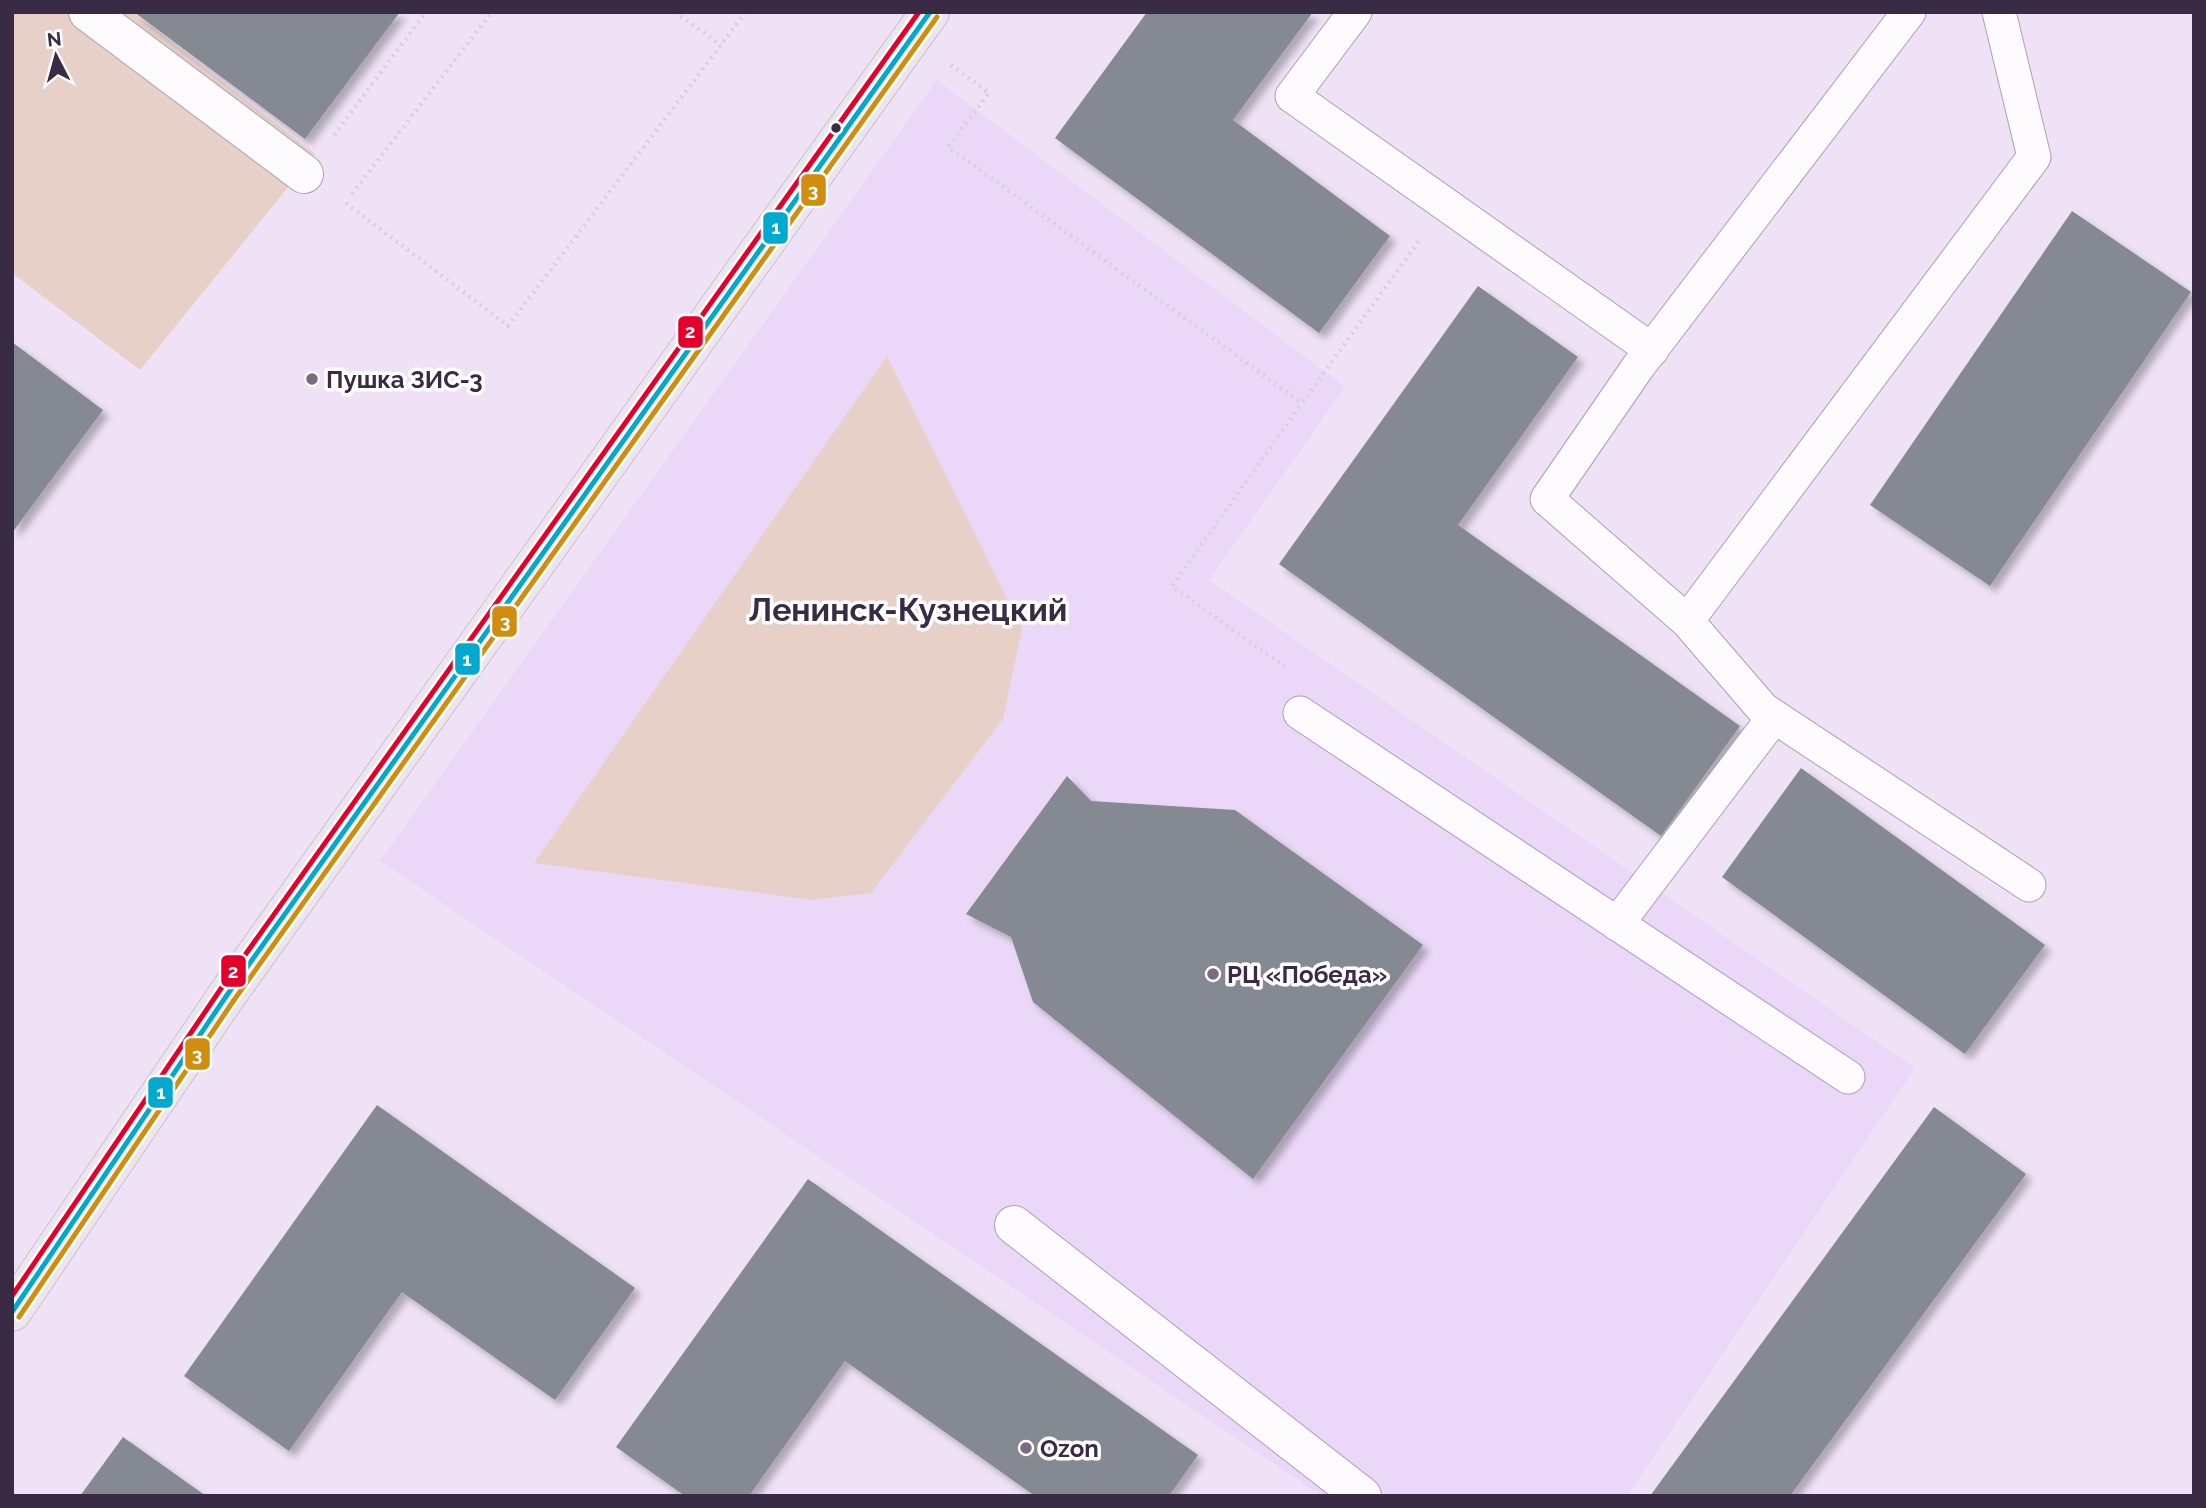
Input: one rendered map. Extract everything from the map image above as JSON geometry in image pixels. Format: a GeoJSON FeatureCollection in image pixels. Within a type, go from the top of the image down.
{"type":"FeatureCollection","features":[{"type":"Feature","properties":{"kind":"main road"},"geometry":{"type":"LineString","coordinates":[[12,1312],[227,995],[930,12]]}},
{"type":"Feature","properties":{"kind":"street"},"geometry":{"type":"LineString","coordinates":[[88,12],[304,174]]}},
{"type":"Feature","properties":{"kind":"street"},"geometry":{"type":"LineString","coordinates":[[1014,1224],[1362,1496]]}},
{"type":"Feature","properties":{"kind":"lane"},"geometry":{"type":"LineString","coordinates":[[1355,12],[1292,96],[1652,351]]}},
{"type":"Feature","properties":{"kind":"lane"},"geometry":{"type":"LineString","coordinates":[[1909,12],[1638,367],[1547,499],[1687,621],[1763,709],[2029,885]]}},
{"type":"Feature","properties":{"kind":"lane"},"geometry":{"type":"LineString","coordinates":[[1687,621],[2034,156],[1999,12]]}},
{"type":"Feature","properties":{"kind":"lane"},"geometry":{"type":"LineString","coordinates":[[1300,713],[1848,1077]]}},
{"type":"Feature","properties":{"kind":"lane"},"geometry":{"type":"LineString","coordinates":[[1617,924],[1774,717]]}},
{"type":"Feature","properties":{"kind":"path"},"geometry":{"type":"LineString","coordinates":[[426,12],[304,174],[508,326],[746,12]]}},
{"type":"Feature","properties":{"kind":"path"},"geometry":{"type":"LineString","coordinates":[[345,203],[492,12]]}},
{"type":"Feature","properties":{"kind":"path"},"geometry":{"type":"LineString","coordinates":[[676,12],[721,45]]}},
{"type":"Feature","properties":{"kind":"path"},"geometry":{"type":"LineString","coordinates":[[989,93],[948,147],[1302,403]]}},
{"type":"Feature","properties":{"kind":"path"},"geometry":{"type":"LineString","coordinates":[[1300,713],[1317,689],[1171,586],[1446,205]]}},
{"type":"Feature","properties":{"kind":"shaded area"},"geometry":{"type":"Polygon","coordinates":[[[12,12],[133,12],[315,154],[140,370],[12,273],[12,12]]]}},
{"type":"Feature","properties":{"kind":"shaded area"},"geometry":{"type":"Polygon","coordinates":[[[937,80],[1345,387],[1209,580],[1915,1068],[1627,1496],[1322,1496],[380,861],[937,80]]]}},
{"type":"Feature","properties":{"kind":"shaded area"},"geometry":{"type":"Polygon","coordinates":[[[887,356],[1022,629],[1003,719],[871,893],[812,900],[534,863],[887,356]]]}},
{"type":"Feature","properties":{"kind":"building"},"geometry":{"type":"Polygon","coordinates":[[[134,12],[400,12],[305,139],[134,12]]]}},
{"type":"Feature","properties":{"kind":"building"},"geometry":{"type":"Polygon","coordinates":[[[1147,12],[1313,12],[1233,120],[1390,236],[1319,333],[1055,138],[1147,12]]]}},
{"type":"Feature","properties":{"kind":"building"},"geometry":{"type":"Polygon","coordinates":[[[2072,211],[2191,292],[1990,586],[1870,505],[2072,211]]]}},
{"type":"Feature","properties":{"kind":"building"},"geometry":{"type":"Polygon","coordinates":[[[1478,286],[1578,357],[1458,525],[1740,726],[1661,836],[1279,564],[1478,286]]]}},
{"type":"Feature","properties":{"kind":"building"},"geometry":{"type":"Polygon","coordinates":[[[12,342],[103,410],[12,533],[12,342]]]}},
{"type":"Feature","properties":{"kind":"building"},"geometry":{"type":"Polygon","coordinates":[[[1801,768],[2045,945],[1965,1054],[1722,877],[1801,768]]]}},
{"type":"Feature","properties":{"kind":"building","name":"РЦ «Победа»"},"geometry":{"type":"Polygon","coordinates":[[[1067,776],[1091,801],[1235,810],[1423,945],[1253,1179],[1033,1002],[1011,937],[966,914],[1067,776]]]}},
{"type":"Feature","properties":{"kind":"building"},"geometry":{"type":"Polygon","coordinates":[[[377,1105],[635,1288],[555,1400],[402,1292],[289,1451],[184,1376],[377,1105]]]}},
{"type":"Feature","properties":{"kind":"building"},"geometry":{"type":"Polygon","coordinates":[[[1934,1107],[2026,1174],[1790,1496],[1650,1496],[1934,1107]]]}},
{"type":"Feature","properties":{"kind":"building"},"geometry":{"type":"Polygon","coordinates":[[[808,1179],[1198,1455],[1169,1496],[1035,1496],[845,1361],[749,1496],[685,1496],[616,1447],[808,1179]]]}},
{"type":"Feature","properties":{"kind":"building"},"geometry":{"type":"Polygon","coordinates":[[[123,1437],[206,1496],[80,1496],[123,1437]]]}},
{"type":"Feature","properties":{"kind":"transit line","name":"2"},"geometry":{"type":"LineString","coordinates":[[12,1296],[220,990],[919,12]]}},
{"type":"Feature","properties":{"kind":"transit line","name":"1"},"geometry":{"type":"LineString","coordinates":[[12,1312],[227,995],[930,12]]}},
{"type":"Feature","properties":{"kind":"transit line","name":"3"},"geometry":{"type":"LineString","coordinates":[[19,1317],[234,1000],[937,17]]}},
{"type":"Feature","properties":{"kind":"place","name":"Пушка ЗИС-3"},"geometry":{"type":"Point","coordinates":[312,379]}},
{"type":"Feature","properties":{"kind":"place","name":"РЦ «Победа»"},"geometry":{"type":"Point","coordinates":[1213,974]}},
{"type":"Feature","properties":{"kind":"place","name":"Ozon"},"geometry":{"type":"Point","coordinates":[1026,1448]}},
{"type":"Feature","properties":{"kind":"district","name":"Ленинск-Кузнецкий"},"geometry":{"type":"Point","coordinates":[908,609]}}]}
